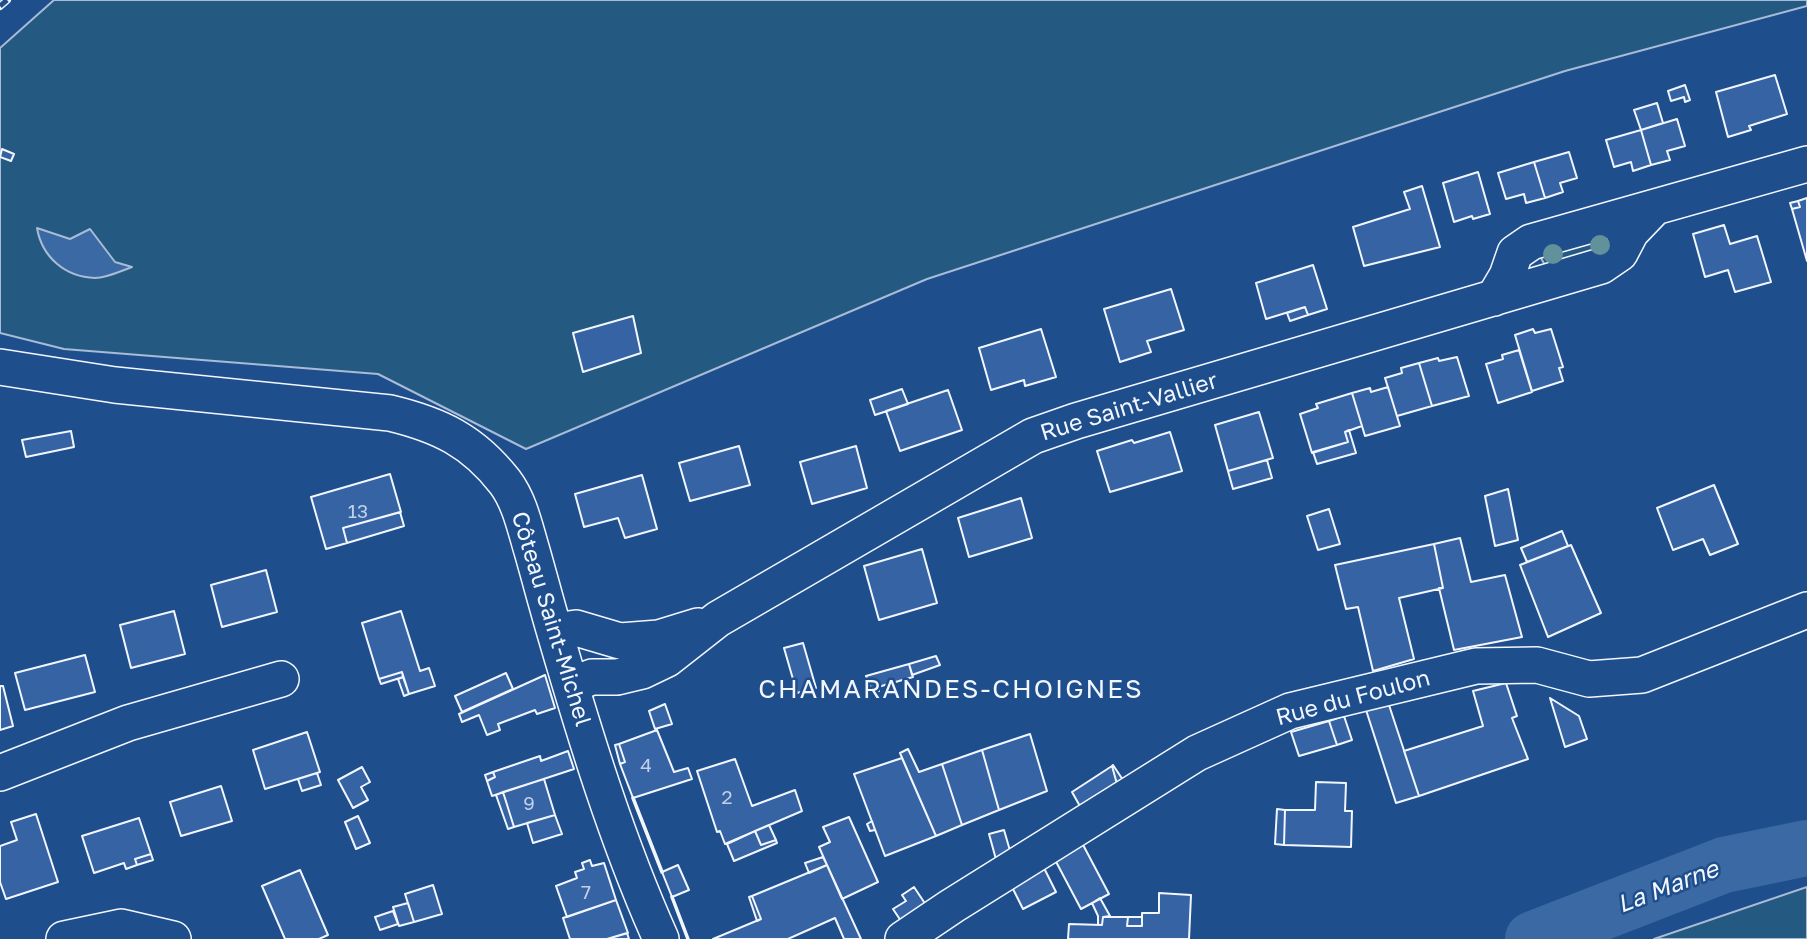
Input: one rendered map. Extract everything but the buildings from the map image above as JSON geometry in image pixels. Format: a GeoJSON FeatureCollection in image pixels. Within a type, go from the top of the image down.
{"type":"FeatureCollection","features":[{"type":"Feature","properties":{"kind":"street","name":"Rue Saint-Vallier"},"geometry":{"type":"LineString","coordinates":[[571,685],[592,677],[617,677],[642,671],[667,659],[718,619],[1033,436],[1494,298],[1516,253],[1531,242],[1807,164]]}},
{"type":"Feature","properties":{"kind":"street","name":"Côteau Saint-Michel"},"geometry":{"type":"LineString","coordinates":[[0,367],[115,385],[390,414],[422,421],[449,432],[476,450],[507,484],[521,513],[571,685],[617,826],[661,939]]}},
{"type":"Feature","properties":{"kind":"street","name":"Rue du Foulon"},"geometry":{"type":"LineString","coordinates":[[903,939],[951,906],[1197,753],[1290,711],[1476,666],[1537,665],[1589,679],[1643,675],[1807,610]]}},
{"type":"Feature","properties":{"kind":"street","name":"Rue Saint-Vallier"},"geometry":{"type":"LineString","coordinates":[[555,631],[576,628],[620,641],[659,638],[718,619]]}},
{"type":"Feature","properties":{"kind":"street"},"geometry":{"type":"LineString","coordinates":[[0,773],[128,723],[281,678]]}},
{"type":"Feature","properties":{"kind":"street"},"geometry":{"type":"LineString","coordinates":[[64,939],[121,927],[173,939]]}},
{"type":"Feature","properties":{"kind":"shaded area"},"geometry":{"type":"Polygon","coordinates":[[[54,0],[1807,0],[1807,6],[1565,71],[927,279],[526,449],[378,374],[64,349],[0,333],[0,48],[54,0]]]}},
{"type":"Feature","properties":{"kind":"shaded area"},"geometry":{"type":"Polygon","coordinates":[[[37,228],[70,239],[90,229],[115,262],[132,267],[100,278],[74,274],[57,264],[50,256],[37,228]]]}},
{"type":"Feature","properties":{"kind":"shaded area"},"geometry":{"type":"Polygon","coordinates":[[[1599,235],[1605,248],[1546,267],[1537,251],[1599,235]]]}},
{"type":"Feature","properties":{"kind":"shaded area"},"geometry":{"type":"Polygon","coordinates":[[[1807,887],[1807,939],[1654,939],[1807,887]]]}},
{"type":"Feature","properties":{"kind":"waterway","name":"La Marne"},"geometry":{"type":"LineString","coordinates":[[1533,939],[1724,865],[1807,848]]}},
{"type":"Feature","properties":{"kind":"railway"},"geometry":{"type":"LineString","coordinates":[[0,6],[7,0]]}},
{"type":"Feature","properties":{"kind":"wall"},"geometry":{"type":"LineString","coordinates":[[633,798],[662,872]]}},
{"type":"Feature","properties":{"kind":"wall"},"geometry":{"type":"LineString","coordinates":[[672,897],[688,939]]}},
{"type":"Feature","properties":{"kind":"district","name":"CHAMARANDES-CHOIGNES"},"geometry":{"type":"Point","coordinates":[951,690]}}]}
